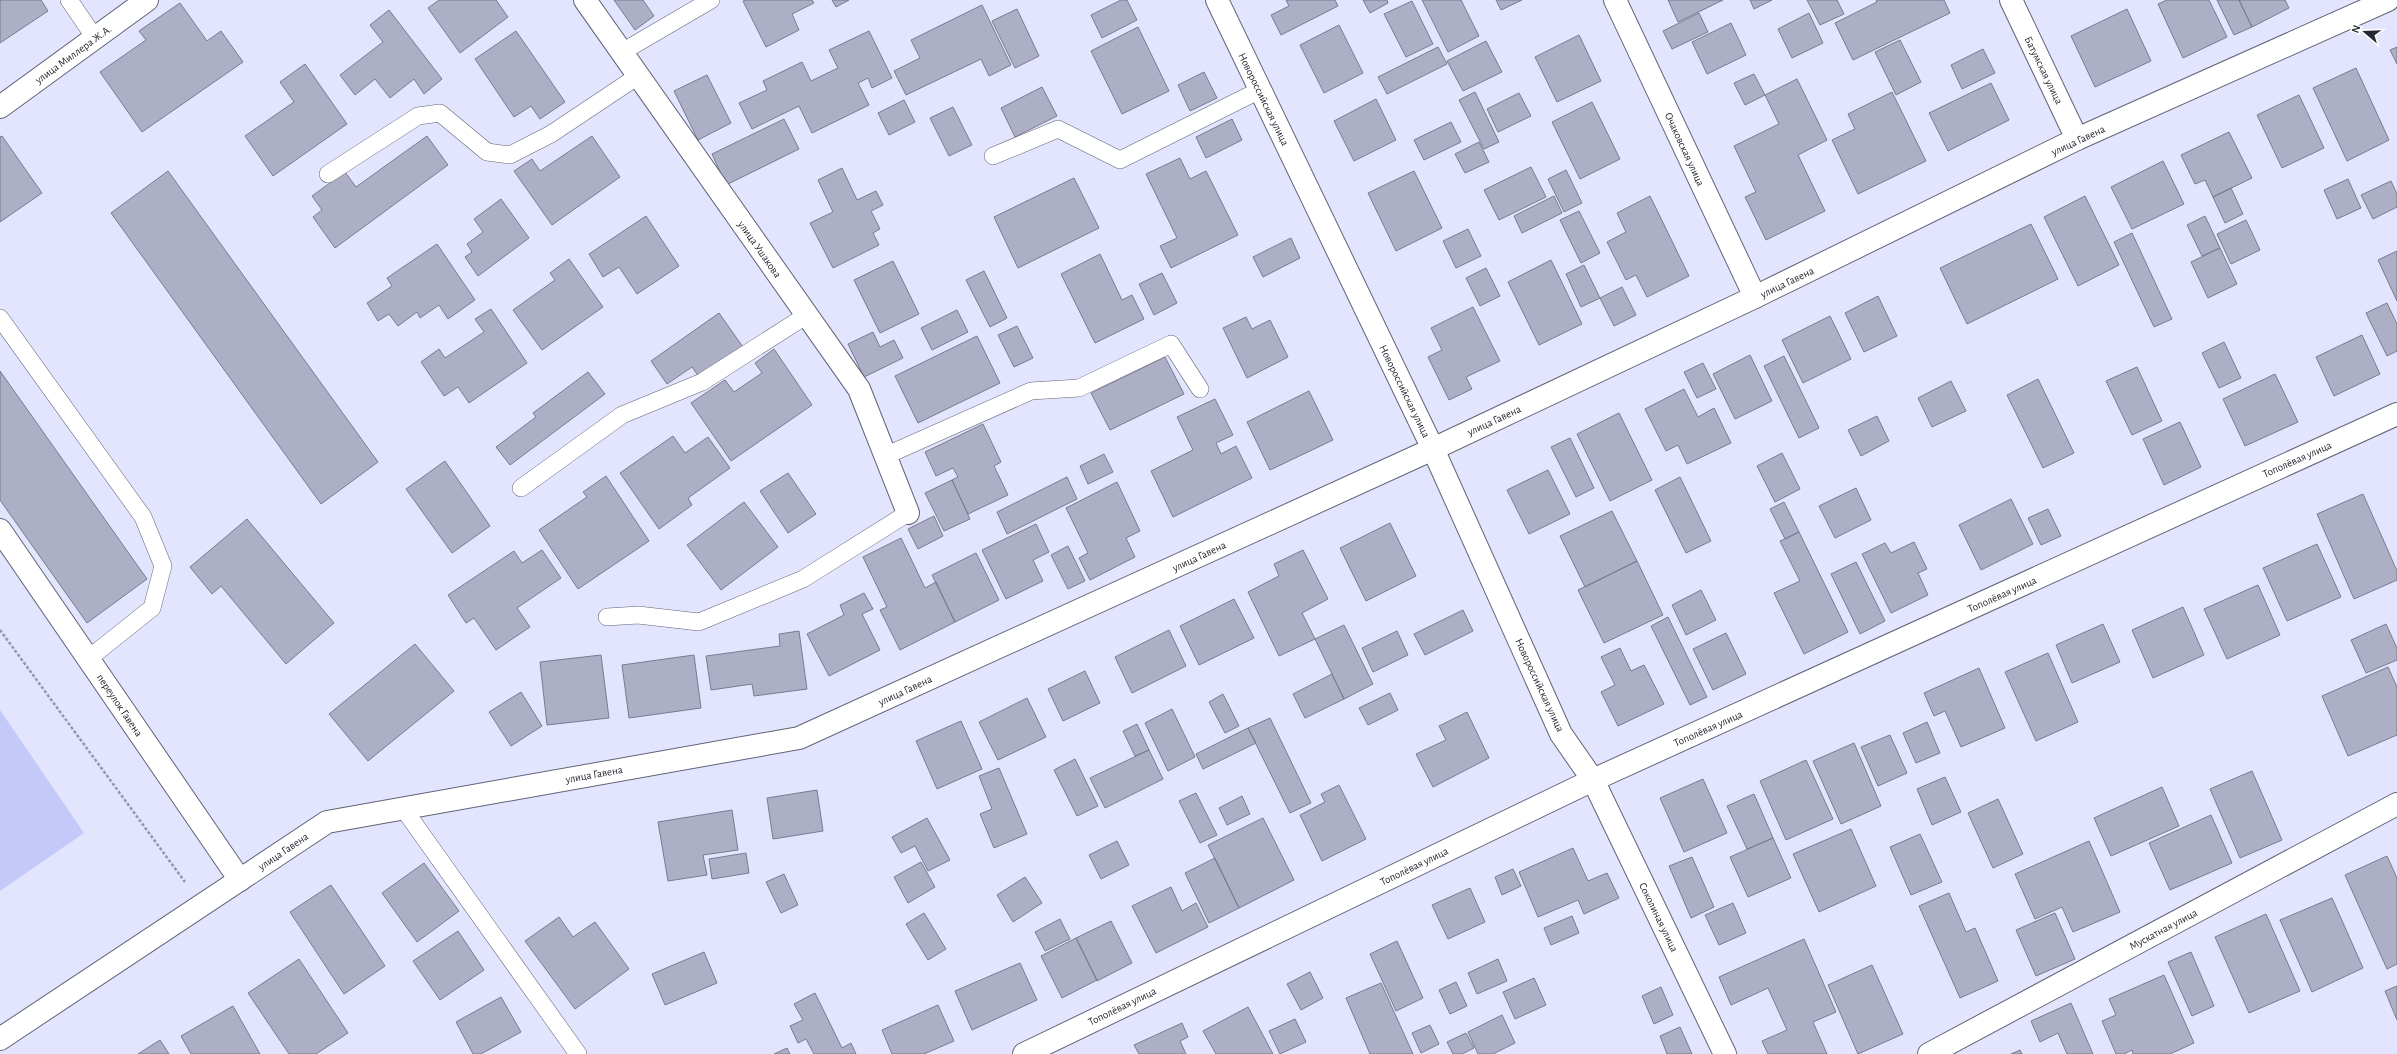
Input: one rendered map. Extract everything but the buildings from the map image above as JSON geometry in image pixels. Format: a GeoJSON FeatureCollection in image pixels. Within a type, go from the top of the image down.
{"type":"FeatureCollection","features":[{"type":"Feature","properties":{"kind":"street","name":"улица Миллера Ж.А."},"geometry":{"type":"LineString","coordinates":[[0,107],[147,0]]}},
{"type":"Feature","properties":{"kind":"street","name":"улица Ушакова"},"geometry":{"type":"LineString","coordinates":[[585,0],[859,389],[908,513]]}},
{"type":"Feature","properties":{"kind":"street","name":"Новороссийская улица"},"geometry":{"type":"LineString","coordinates":[[1217,0],[1433,449],[1561,734],[1593,780]]}},
{"type":"Feature","properties":{"kind":"street","name":"Очаковская улица"},"geometry":{"type":"LineString","coordinates":[[1614,0],[1755,297]]}},
{"type":"Feature","properties":{"kind":"street","name":"Батумская улица"},"geometry":{"type":"LineString","coordinates":[[2010,0],[2077,140]]}},
{"type":"Feature","properties":{"kind":"street","name":"улица Гавена"},"geometry":{"type":"LineString","coordinates":[[0,1039],[327,822],[799,738],[1433,449],[1755,297],[2077,140],[2388,0]]}},
{"type":"Feature","properties":{"kind":"street","name":"Тополёвая улица"},"geometry":{"type":"LineString","coordinates":[[1024,1054],[1593,780],[2397,414]]}},
{"type":"Feature","properties":{"kind":"street","name":"переулок Гавена"},"geometry":{"type":"LineString","coordinates":[[0,530],[240,880]]}},
{"type":"Feature","properties":{"kind":"street","name":"Соколиная улица"},"geometry":{"type":"LineString","coordinates":[[1593,780],[1725,1054]]}},
{"type":"Feature","properties":{"kind":"street","name":"Мускатная улица"},"geometry":{"type":"LineString","coordinates":[[1929,1054],[2397,804]]}},
{"type":"Feature","properties":{"kind":"lane"},"geometry":{"type":"LineString","coordinates":[[69,0],[95,38]]}},
{"type":"Feature","properties":{"kind":"lane"},"geometry":{"type":"LineString","coordinates":[[622,52],[711,0]]}},
{"type":"Feature","properties":{"kind":"lane"},"geometry":{"type":"LineString","coordinates":[[328,174],[418,116],[440,113],[487,152],[510,155],[552,134],[638,76]]}},
{"type":"Feature","properties":{"kind":"lane"},"geometry":{"type":"LineString","coordinates":[[994,156],[1058,130],[1120,160],[1260,90]]}},
{"type":"Feature","properties":{"kind":"lane"},"geometry":{"type":"LineString","coordinates":[[521,488],[622,416],[702,382],[807,315]]}},
{"type":"Feature","properties":{"kind":"lane"},"geometry":{"type":"LineString","coordinates":[[0,318],[143,517],[163,566],[152,608],[88,659]]}},
{"type":"Feature","properties":{"kind":"lane"},"geometry":{"type":"LineString","coordinates":[[885,456],[1031,391],[1079,388],[1171,344],[1200,389]]}},
{"type":"Feature","properties":{"kind":"lane"},"geometry":{"type":"LineString","coordinates":[[607,617],[638,615],[699,622],[803,579],[908,513]]}},
{"type":"Feature","properties":{"kind":"lane"},"geometry":{"type":"LineString","coordinates":[[403,808],[578,1054]]}},
{"type":"Feature","properties":{"kind":"path"},"geometry":{"type":"LineString","coordinates":[[0,630],[185,883]]}},
{"type":"Feature","properties":{"kind":"shaded area"},"geometry":{"type":"Polygon","coordinates":[[[0,710],[84,833],[0,891],[0,710]]]}}]}
